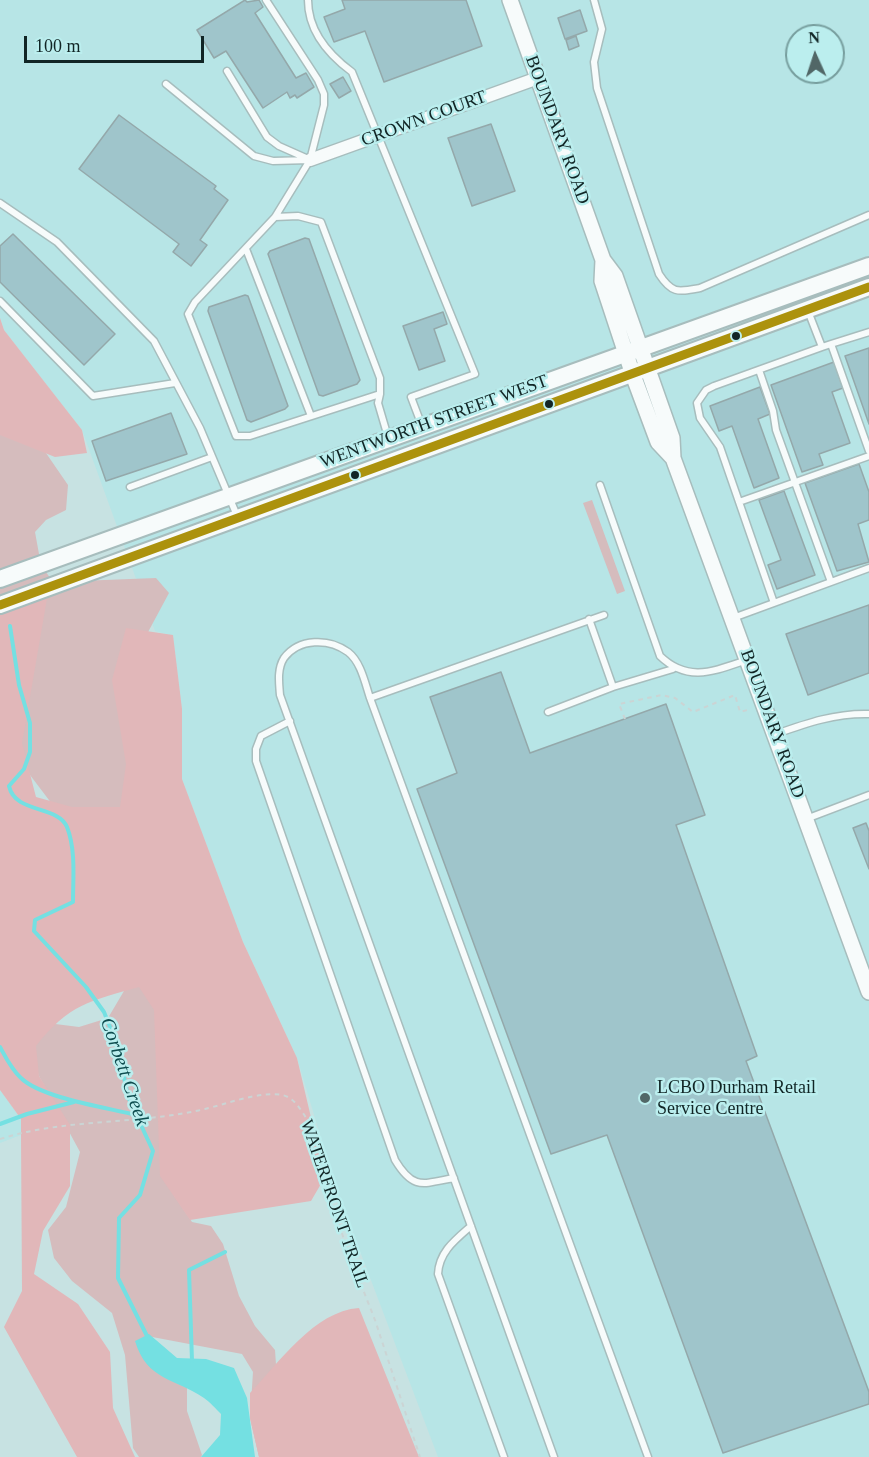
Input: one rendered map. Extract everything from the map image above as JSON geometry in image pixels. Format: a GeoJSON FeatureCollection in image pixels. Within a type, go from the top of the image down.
{"type":"FeatureCollection","features":[{"type":"Feature","properties":{"kind":"main road","name":"WENTWORTH STREET WEST"},"geometry":{"type":"LineString","coordinates":[[0,579],[869,266]]}},
{"type":"Feature","properties":{"kind":"main road","name":"WENTWORTH STREET WEST"},"geometry":{"type":"LineString","coordinates":[[0,605],[869,287]]}},
{"type":"Feature","properties":{"kind":"street","name":"BOUNDARY ROAD"},"geometry":{"type":"LineString","coordinates":[[511,0],[603,260],[615,276],[640,372],[672,438],[673,458],[869,992]]}},
{"type":"Feature","properties":{"kind":"street","name":"CROWN COURT"},"geometry":{"type":"LineString","coordinates":[[309,160],[538,78]]}},
{"type":"Feature","properties":{"kind":"lane"},"geometry":{"type":"LineString","coordinates":[[266,0],[324,94],[324,105],[309,160],[275,218],[195,302],[188,314],[236,436],[250,436],[380,394]]}},
{"type":"Feature","properties":{"kind":"lane"},"geometry":{"type":"LineString","coordinates":[[308,0],[308,12],[316,33],[335,59],[352,72],[380,134],[474,374],[411,397],[422,426]]}},
{"type":"Feature","properties":{"kind":"lane"},"geometry":{"type":"LineString","coordinates":[[594,0],[602,29],[594,62],[597,88],[659,274],[667,286],[679,292],[700,288],[869,215]]}},
{"type":"Feature","properties":{"kind":"lane"},"geometry":{"type":"LineString","coordinates":[[227,71],[267,137],[279,146],[309,160]]}},
{"type":"Feature","properties":{"kind":"lane"},"geometry":{"type":"LineString","coordinates":[[166,84],[254,156],[273,161],[309,160]]}},
{"type":"Feature","properties":{"kind":"lane"},"geometry":{"type":"LineString","coordinates":[[0,203],[57,242],[154,341],[200,428],[239,518]]}},
{"type":"Feature","properties":{"kind":"lane"},"geometry":{"type":"LineString","coordinates":[[275,218],[298,216],[321,222],[380,378],[378,404],[388,438]]}},
{"type":"Feature","properties":{"kind":"lane"},"geometry":{"type":"LineString","coordinates":[[246,249],[311,416]]}},
{"type":"Feature","properties":{"kind":"lane"},"geometry":{"type":"LineString","coordinates":[[0,301],[93,396],[175,383]]}},
{"type":"Feature","properties":{"kind":"lane"},"geometry":{"type":"LineString","coordinates":[[808,310],[822,347]]}},
{"type":"Feature","properties":{"kind":"lane"},"geometry":{"type":"LineString","coordinates":[[774,603],[720,447],[700,418],[697,403],[706,390],[869,332]]}},
{"type":"Feature","properties":{"kind":"lane"},"geometry":{"type":"LineString","coordinates":[[831,344],[869,451]]}},
{"type":"Feature","properties":{"kind":"lane"},"geometry":{"type":"LineString","coordinates":[[759,370],[795,482],[831,582]]}},
{"type":"Feature","properties":{"kind":"lane"},"geometry":{"type":"LineString","coordinates":[[739,502],[869,456]]}},
{"type":"Feature","properties":{"kind":"lane"},"geometry":{"type":"LineString","coordinates":[[130,487],[212,457]]}},
{"type":"Feature","properties":{"kind":"lane"},"geometry":{"type":"LineString","coordinates":[[600,485],[660,656],[673,669]]}},
{"type":"Feature","properties":{"kind":"lane"},"geometry":{"type":"LineString","coordinates":[[733,618],[869,568]]}},
{"type":"Feature","properties":{"kind":"lane"},"geometry":{"type":"LineString","coordinates":[[370,698],[604,615]]}},
{"type":"Feature","properties":{"kind":"lane"},"geometry":{"type":"LineString","coordinates":[[589,619],[613,687]]}},
{"type":"Feature","properties":{"kind":"lane"},"geometry":{"type":"LineString","coordinates":[[554,1457],[280,695],[278,676],[284,659],[297,647],[312,642],[333,644],[349,653],[360,668],[648,1457]]}},
{"type":"Feature","properties":{"kind":"lane"},"geometry":{"type":"LineString","coordinates":[[548,712],[613,687],[673,669],[701,674],[748,659]]}},
{"type":"Feature","properties":{"kind":"lane"},"geometry":{"type":"LineString","coordinates":[[776,735],[814,720],[850,713],[869,714]]}},
{"type":"Feature","properties":{"kind":"lane"},"geometry":{"type":"LineString","coordinates":[[290,721],[261,736],[256,749],[256,761],[395,1160],[404,1176],[412,1182],[421,1184],[454,1178]]}},
{"type":"Feature","properties":{"kind":"lane"},"geometry":{"type":"LineString","coordinates":[[806,819],[869,795]]}},
{"type":"Feature","properties":{"kind":"lane"},"geometry":{"type":"LineString","coordinates":[[471,1226],[448,1246],[438,1262],[438,1274],[504,1457]]}},
{"type":"Feature","properties":{"kind":"path"},"geometry":{"type":"LineString","coordinates":[[625,719],[620,704],[658,695],[675,698],[693,712],[735,695],[740,712],[756,707]]}},
{"type":"Feature","properties":{"kind":"path","name":"WATERFRONT TRAIL"},"geometry":{"type":"LineString","coordinates":[[0,1139],[32,1130],[155,1118],[203,1110],[250,1098],[282,1095],[297,1102],[309,1126],[347,1249],[375,1320],[420,1457]]}},
{"type":"Feature","properties":{"kind":"shaded area"},"geometry":{"type":"Polygon","coordinates":[[[0,0],[869,0],[869,1457],[438,1457],[336,1188],[297,1058],[243,942],[182,779],[182,709],[173,636],[155,631],[82,430],[4,330],[0,318],[0,0]]]}},
{"type":"Feature","properties":{"kind":"shaded area"},"geometry":{"type":"Polygon","coordinates":[[[0,318],[4,330],[82,430],[87,453],[55,457],[0,435],[0,318]]]}},
{"type":"Feature","properties":{"kind":"shaded area"},"geometry":{"type":"Polygon","coordinates":[[[26,424],[68,485],[66,510],[46,520],[35,532],[41,565],[53,582],[156,578],[169,593],[147,634],[130,818],[55,808],[30,775],[0,698],[0,425],[26,424]]]}},
{"type":"Feature","properties":{"kind":"shaded area"},"geometry":{"type":"Polygon","coordinates":[[[592,500],[625,591],[617,594],[583,503],[592,500]]]}},
{"type":"Feature","properties":{"kind":"shaded area"},"geometry":{"type":"Polygon","coordinates":[[[49,587],[22,743],[36,797],[72,807],[120,807],[126,764],[112,680],[126,628],[173,635],[182,709],[182,779],[243,942],[297,1058],[325,1177],[311,1201],[190,1220],[160,1176],[154,1010],[139,987],[82,1006],[59,1021],[36,1046],[39,1076],[70,1125],[70,1186],[43,1231],[34,1274],[78,1304],[110,1352],[113,1408],[135,1457],[77,1457],[4,1327],[22,1291],[21,1119],[0,1090],[0,605],[49,587]]]}},
{"type":"Feature","properties":{"kind":"shaded area"},"geometry":{"type":"Polygon","coordinates":[[[163,925],[174,1195],[192,1222],[211,1226],[223,1244],[239,1296],[255,1326],[275,1350],[282,1455],[259,1457],[250,1418],[253,1372],[242,1354],[147,1336],[187,1384],[187,1411],[202,1455],[201,1457],[139,1457],[133,1448],[125,1355],[112,1313],[72,1281],[54,1258],[48,1230],[66,1207],[80,1152],[39,1076],[16,1019],[79,1027],[108,1018],[163,925]]]}},
{"type":"Feature","properties":{"kind":"shaded area"},"geometry":{"type":"Polygon","coordinates":[[[0,1090],[21,1119],[21,1135],[0,1143],[0,1090]]]}},
{"type":"Feature","properties":{"kind":"shaded area"},"geometry":{"type":"Polygon","coordinates":[[[359,1308],[419,1457],[259,1457],[250,1418],[250,1393],[298,1340],[312,1328],[343,1311],[359,1308]]]}},
{"type":"Feature","properties":{"kind":"water"},"geometry":{"type":"Polygon","coordinates":[[[149,1334],[177,1358],[206,1359],[234,1368],[247,1398],[255,1457],[201,1457],[220,1435],[221,1414],[204,1398],[163,1377],[147,1364],[135,1341],[149,1334]]]}},
{"type":"Feature","properties":{"kind":"building"},"geometry":{"type":"Polygon","coordinates":[[[245,0],[247,2],[259,0],[263,7],[255,13],[296,78],[306,73],[314,87],[297,98],[295,95],[290,98],[287,92],[263,108],[226,51],[214,58],[197,30],[245,0]]]}},
{"type":"Feature","properties":{"kind":"building"},"geometry":{"type":"Polygon","coordinates":[[[342,0],[466,0],[482,46],[384,82],[365,31],[334,42],[324,17],[345,9],[342,0]]]}},
{"type":"Feature","properties":{"kind":"building"},"geometry":{"type":"Polygon","coordinates":[[[580,10],[587,31],[565,39],[558,18],[580,10]]]}},
{"type":"Feature","properties":{"kind":"building"},"geometry":{"type":"Polygon","coordinates":[[[576,36],[579,46],[569,50],[566,40],[576,36]]]}},
{"type":"Feature","properties":{"kind":"building"},"geometry":{"type":"Polygon","coordinates":[[[343,77],[351,91],[339,98],[330,84],[343,77]]]}},
{"type":"Feature","properties":{"kind":"building"},"geometry":{"type":"Polygon","coordinates":[[[119,115],[216,186],[214,189],[228,200],[200,240],[207,245],[191,266],[173,252],[179,244],[79,169],[119,115]]]}},
{"type":"Feature","properties":{"kind":"building"},"geometry":{"type":"Polygon","coordinates":[[[491,124],[515,191],[472,206],[448,138],[491,124]]]}},
{"type":"Feature","properties":{"kind":"building"},"geometry":{"type":"Polygon","coordinates":[[[13,234],[115,334],[84,365],[0,282],[0,246],[13,234]]]}},
{"type":"Feature","properties":{"kind":"building"},"geometry":{"type":"Polygon","coordinates":[[[305,238],[309,239],[360,380],[357,384],[323,396],[319,395],[268,254],[270,251],[305,238]]]}},
{"type":"Feature","properties":{"kind":"building"},"geometry":{"type":"Polygon","coordinates":[[[248,296],[288,406],[251,422],[247,420],[208,311],[209,307],[248,296]]]}},
{"type":"Feature","properties":{"kind":"building"},"geometry":{"type":"Polygon","coordinates":[[[443,312],[447,324],[434,329],[445,361],[419,370],[403,326],[443,312]]]}},
{"type":"Feature","properties":{"kind":"building"},"geometry":{"type":"Polygon","coordinates":[[[869,348],[869,424],[845,356],[869,348]]]}},
{"type":"Feature","properties":{"kind":"building"},"geometry":{"type":"Polygon","coordinates":[[[834,362],[843,388],[832,392],[850,443],[819,454],[823,465],[802,472],[771,385],[834,362]]]}},
{"type":"Feature","properties":{"kind":"building"},"geometry":{"type":"Polygon","coordinates":[[[760,387],[770,414],[758,419],[779,478],[754,488],[732,426],[719,431],[710,406],[760,387]]]}},
{"type":"Feature","properties":{"kind":"building"},"geometry":{"type":"Polygon","coordinates":[[[171,413],[187,454],[106,481],[92,441],[171,413]]]}},
{"type":"Feature","properties":{"kind":"building"},"geometry":{"type":"Polygon","coordinates":[[[859,464],[869,492],[869,520],[858,524],[869,562],[837,571],[805,483],[859,464]]]}},
{"type":"Feature","properties":{"kind":"building"},"geometry":{"type":"Polygon","coordinates":[[[784,491],[815,575],[777,589],[768,565],[781,560],[759,500],[784,491]]]}},
{"type":"Feature","properties":{"kind":"building"},"geometry":{"type":"Polygon","coordinates":[[[869,605],[869,673],[808,695],[786,634],[869,605]]]}},
{"type":"Feature","properties":{"kind":"building","name":"LCBO Durham Retail Service Centre"},"geometry":{"type":"Polygon","coordinates":[[[501,672],[530,753],[666,704],[705,815],[676,825],[757,1056],[746,1061],[869,1392],[869,1404],[723,1453],[607,1135],[551,1154],[417,789],[457,773],[430,697],[501,672]]]}},
{"type":"Feature","properties":{"kind":"building"},"geometry":{"type":"Polygon","coordinates":[[[866,823],[869,831],[869,869],[853,828],[866,823]]]}},
{"type":"Feature","properties":{"kind":"waterway","name":"Corbett Creek"},"geometry":{"type":"LineString","coordinates":[[10,626],[19,685],[30,723],[30,752],[24,769],[9,786],[19,801],[62,820],[70,836],[73,855],[73,902],[35,920],[34,931],[86,987],[104,1012],[118,1047],[128,1097],[153,1151],[140,1195],[119,1218],[118,1278],[147,1336]]}},
{"type":"Feature","properties":{"kind":"waterway"},"geometry":{"type":"LineString","coordinates":[[0,1047],[9,1064],[21,1078],[31,1085],[59,1097],[136,1115]]}},
{"type":"Feature","properties":{"kind":"waterway"},"geometry":{"type":"LineString","coordinates":[[0,1124],[27,1114],[74,1102]]}},
{"type":"Feature","properties":{"kind":"waterway"},"geometry":{"type":"LineString","coordinates":[[192,1361],[189,1270],[225,1252]]}},
{"type":"Feature","properties":{"kind":"transit line"},"geometry":{"type":"LineString","coordinates":[[0,605],[869,287]]}},
{"type":"Feature","properties":{"kind":"place","name":"LCBO Durham Retail Service Centre"},"geometry":{"type":"Point","coordinates":[645,1098]}}]}
